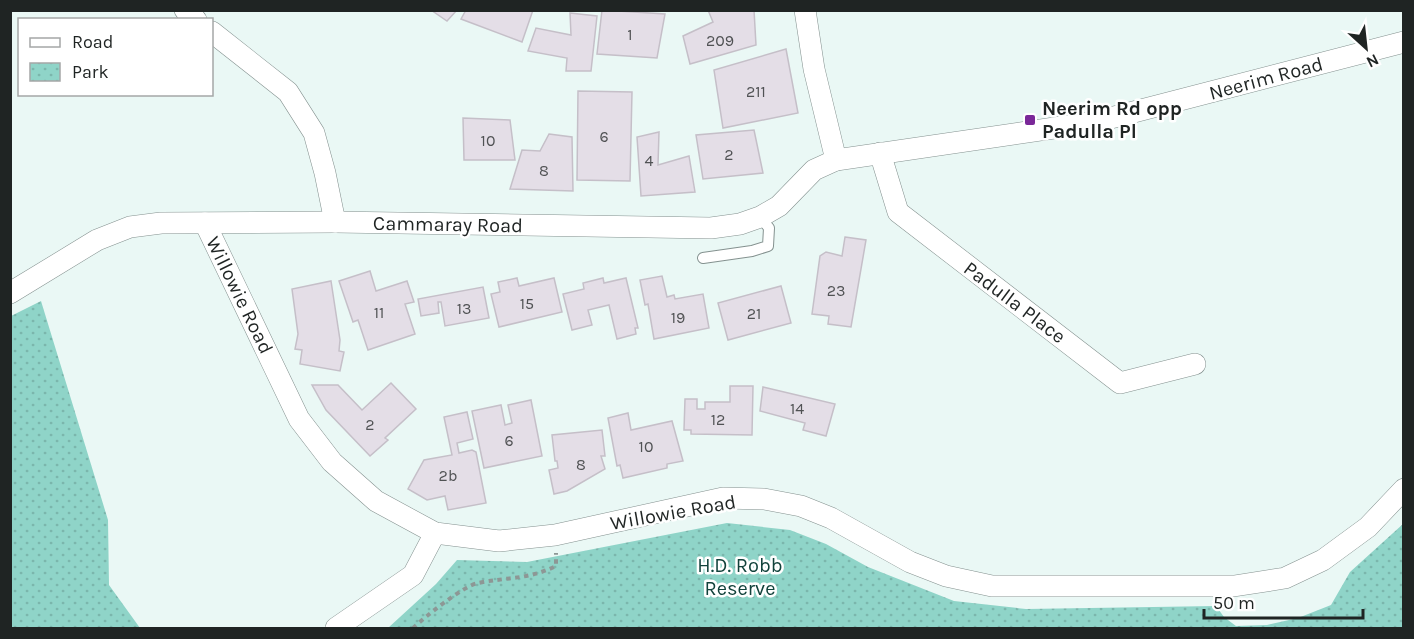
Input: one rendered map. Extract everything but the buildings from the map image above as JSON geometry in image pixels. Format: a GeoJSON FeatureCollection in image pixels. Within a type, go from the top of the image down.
{"type":"FeatureCollection","features":[{"type":"Feature","properties":{"kind":"street"},"geometry":{"type":"LineString","coordinates":[[804,10],[814,69],[836,160]]}},
{"type":"Feature","properties":{"kind":"street"},"geometry":{"type":"LineString","coordinates":[[213,33],[288,92],[314,133],[335,222]]}},
{"type":"Feature","properties":{"kind":"street","name":"Neerim Road"},"geometry":{"type":"LineString","coordinates":[[880,153],[1095,122],[1404,42]]}},
{"type":"Feature","properties":{"kind":"street","name":"Cammaray Road"},"geometry":{"type":"LineString","coordinates":[[10,293],[97,240],[130,227],[161,223],[335,222],[711,228],[740,224],[760,217],[779,206],[814,170],[836,160],[880,153]]}},
{"type":"Feature","properties":{"kind":"street","name":"Padulla Place"},"geometry":{"type":"LineString","coordinates":[[880,153],[898,212],[1120,383],[1196,364]]}},
{"type":"Feature","properties":{"kind":"street","name":"Willowie Road"},"geometry":{"type":"LineString","coordinates":[[205,223],[299,419],[332,462],[376,501],[435,533],[499,541],[555,535],[723,498],[765,499],[801,506],[831,518],[909,562],[946,576],[992,586],[1234,586],[1285,578],[1323,560],[1368,527],[1404,489]]}},
{"type":"Feature","properties":{"kind":"street"},"geometry":{"type":"LineString","coordinates":[[336,628],[413,574],[435,533]]}},
{"type":"Feature","properties":{"kind":"lane"},"geometry":{"type":"LineString","coordinates":[[703,258],[752,251],[768,246],[770,228],[760,217]]}},
{"type":"Feature","properties":{"kind":"path"},"geometry":{"type":"LineString","coordinates":[[413,628],[431,612],[476,583],[520,579],[556,566],[555,535]]}},
{"type":"Feature","properties":{"kind":"green space"},"geometry":{"type":"Polygon","coordinates":[[[41,301],[108,520],[109,585],[140,628],[11,628],[11,316],[41,301]]]}},
{"type":"Feature","properties":{"kind":"green space","name":"H.D. Robb Reserve"},"geometry":{"type":"Polygon","coordinates":[[[727,523],[790,530],[826,544],[868,567],[954,601],[1026,609],[1216,606],[1224,617],[1236,626],[1267,625],[1298,618],[1331,605],[1350,572],[1403,524],[1403,628],[388,628],[436,584],[457,560],[527,562],[727,523]]]}},
{"type":"Feature","properties":{"kind":"place","name":"Neerim Rd opp Padulla Pl"},"geometry":{"type":"Point","coordinates":[1030,120]}}]}
